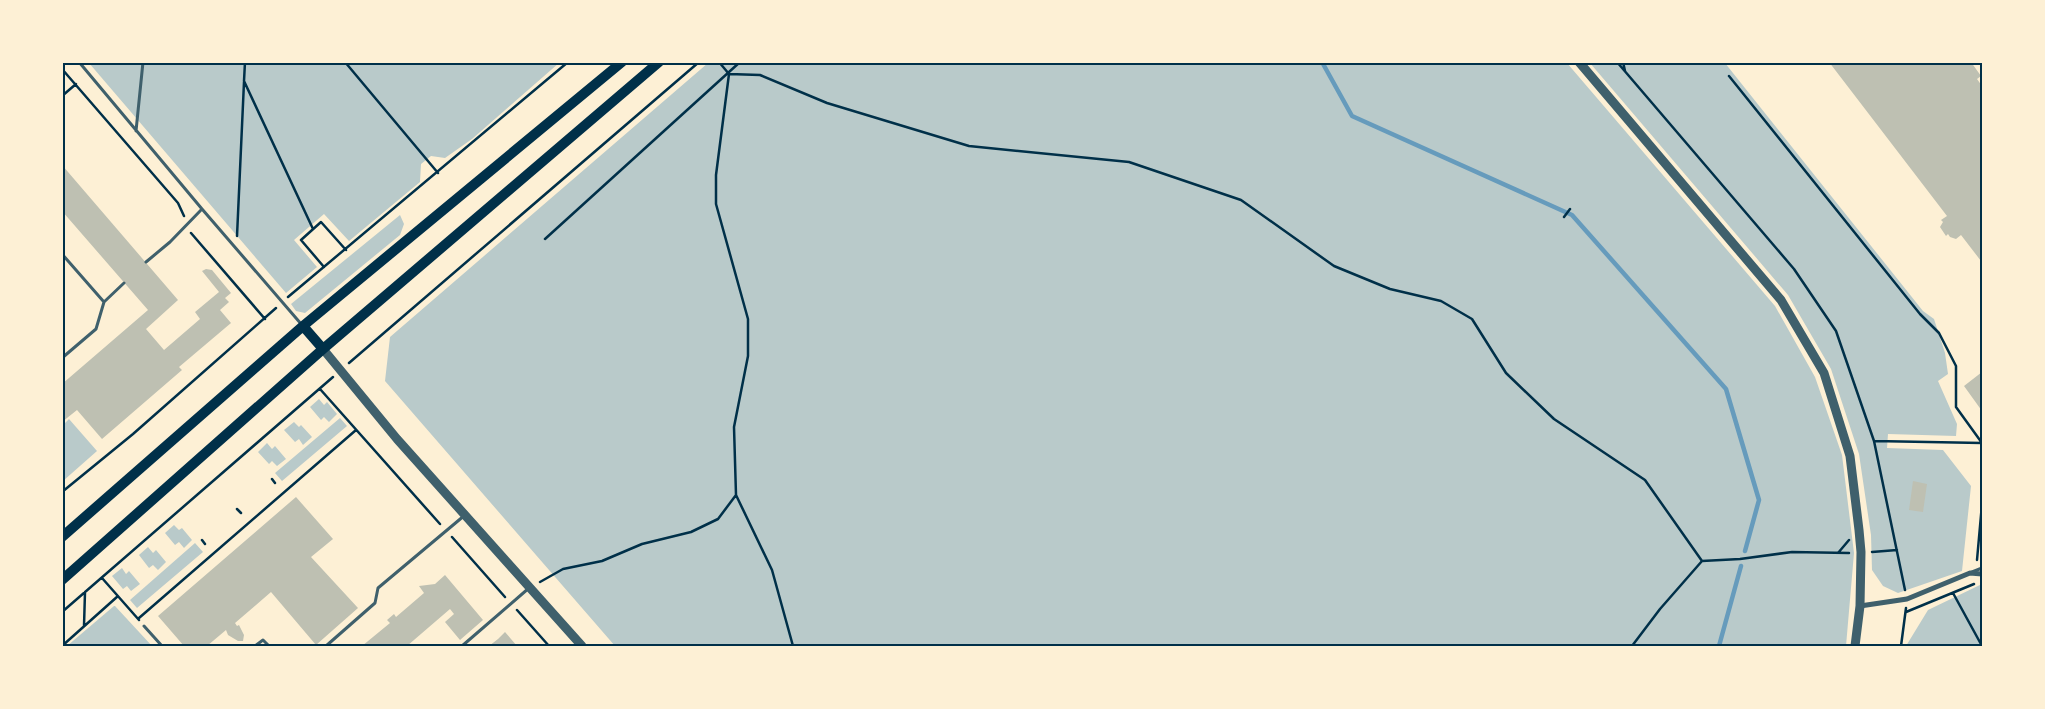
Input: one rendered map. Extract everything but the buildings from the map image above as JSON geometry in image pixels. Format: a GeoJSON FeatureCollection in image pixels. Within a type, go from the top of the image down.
{"type":"FeatureCollection","features":[{"type":"Feature","properties":{"kind":"main road"},"geometry":{"type":"LineString","coordinates":[[62,537],[303,326],[622,62]]}},
{"type":"Feature","properties":{"kind":"main road"},"geometry":{"type":"LineString","coordinates":[[62,580],[322,349],[655,64]]}},
{"type":"Feature","properties":{"kind":"main road"},"geometry":{"type":"LineString","coordinates":[[303,326],[322,349]]}},
{"type":"Feature","properties":{"kind":"street"},"geometry":{"type":"LineString","coordinates":[[1579,62],[1781,300],[1824,373],[1850,456],[1861,552],[1860,606],[1855,646]]}},
{"type":"Feature","properties":{"kind":"street"},"geometry":{"type":"LineString","coordinates":[[322,349],[397,439],[582,646]]}},
{"type":"Feature","properties":{"kind":"street"},"geometry":{"type":"LineString","coordinates":[[1860,606],[1907,599],[1970,573],[1982,574]]}},
{"type":"Feature","properties":{"kind":"lane"},"geometry":{"type":"LineString","coordinates":[[79,62],[303,326]]}},
{"type":"Feature","properties":{"kind":"lane"},"geometry":{"type":"LineString","coordinates":[[136,131],[143,62]]}},
{"type":"Feature","properties":{"kind":"lane"},"geometry":{"type":"LineString","coordinates":[[146,262],[170,242],[202,209]]}},
{"type":"Feature","properties":{"kind":"lane"},"geometry":{"type":"LineString","coordinates":[[62,254],[104,302]]}},
{"type":"Feature","properties":{"kind":"lane"},"geometry":{"type":"LineString","coordinates":[[62,358],[96,329],[104,302],[124,283]]}},
{"type":"Feature","properties":{"kind":"lane"},"geometry":{"type":"LineString","coordinates":[[326,646],[375,603],[378,588],[465,515]]}},
{"type":"Feature","properties":{"kind":"lane"},"geometry":{"type":"LineString","coordinates":[[1970,573],[1982,568]]}},
{"type":"Feature","properties":{"kind":"lane"},"geometry":{"type":"LineString","coordinates":[[462,646],[530,587]]}},
{"type":"Feature","properties":{"kind":"lane"},"geometry":{"type":"LineString","coordinates":[[144,626],[162,646]]}},
{"type":"Feature","properties":{"kind":"lane"},"geometry":{"type":"LineString","coordinates":[[255,646],[263,640],[270,646]]}},
{"type":"Feature","properties":{"kind":"path"},"geometry":{"type":"LineString","coordinates":[[237,236],[245,62]]}},
{"type":"Feature","properties":{"kind":"path"},"geometry":{"type":"LineString","coordinates":[[345,62],[438,173]]}},
{"type":"Feature","properties":{"kind":"path"},"geometry":{"type":"LineString","coordinates":[[62,492],[133,434],[282,302],[568,62]]}},
{"type":"Feature","properties":{"kind":"path"},"geometry":{"type":"LineString","coordinates":[[62,612],[700,62]]}},
{"type":"Feature","properties":{"kind":"path"},"geometry":{"type":"LineString","coordinates":[[719,62],[729,74],[716,175],[716,204],[748,319],[748,356],[734,427],[736,495],[772,570],[793,646]]}},
{"type":"Feature","properties":{"kind":"path"},"geometry":{"type":"LineString","coordinates":[[545,239],[740,62]]}},
{"type":"Feature","properties":{"kind":"path"},"geometry":{"type":"LineString","coordinates":[[1623,62],[1626,73]]}},
{"type":"Feature","properties":{"kind":"path"},"geometry":{"type":"LineString","coordinates":[[62,69],[178,203],[193,236],[265,319]]}},
{"type":"Feature","properties":{"kind":"path"},"geometry":{"type":"LineString","coordinates":[[729,74],[760,75],[827,103],[969,146],[1129,162],[1242,200],[1334,266],[1390,288],[1441,301],[1472,319],[1506,373],[1548,412],[1645,480],[1702,561]]}},
{"type":"Feature","properties":{"kind":"path"},"geometry":{"type":"LineString","coordinates":[[1729,76],[1920,314],[1939,333],[1956,366],[1956,407],[1982,443]]}},
{"type":"Feature","properties":{"kind":"path"},"geometry":{"type":"LineString","coordinates":[[244,81],[313,229]]}},
{"type":"Feature","properties":{"kind":"path"},"geometry":{"type":"LineString","coordinates":[[62,96],[76,84]]}},
{"type":"Feature","properties":{"kind":"path"},"geometry":{"type":"LineString","coordinates":[[1564,217],[1570,209]]}},
{"type":"Feature","properties":{"kind":"path"},"geometry":{"type":"LineString","coordinates":[[324,267],[301,240],[321,222],[346,250]]}},
{"type":"Feature","properties":{"kind":"path"},"geometry":{"type":"LineString","coordinates":[[320,389],[549,646]]}},
{"type":"Feature","properties":{"kind":"path"},"geometry":{"type":"LineString","coordinates":[[138,619],[356,429]]}},
{"type":"Feature","properties":{"kind":"path"},"geometry":{"type":"LineString","coordinates":[[1874,441],[1982,443]]}},
{"type":"Feature","properties":{"kind":"path"},"geometry":{"type":"LineString","coordinates":[[272,479],[275,483]]}},
{"type":"Feature","properties":{"kind":"path"},"geometry":{"type":"LineString","coordinates":[[530,587],[563,569],[602,561],[642,544],[691,532],[718,519],[736,495]]}},
{"type":"Feature","properties":{"kind":"path"},"geometry":{"type":"LineString","coordinates":[[1976,570],[1982,504]]}},
{"type":"Feature","properties":{"kind":"path"},"geometry":{"type":"LineString","coordinates":[[237,509],[241,513]]}},
{"type":"Feature","properties":{"kind":"path"},"geometry":{"type":"LineString","coordinates":[[202,540],[205,544]]}},
{"type":"Feature","properties":{"kind":"path"},"geometry":{"type":"LineString","coordinates":[[1632,646],[1660,608],[1702,561],[1740,559],[1792,552],[1837,554],[1897,550]]}},
{"type":"Feature","properties":{"kind":"path"},"geometry":{"type":"LineString","coordinates":[[102,578],[144,626]]}},
{"type":"Feature","properties":{"kind":"path"},"geometry":{"type":"LineString","coordinates":[[1906,612],[1973,584],[1982,585]]}},
{"type":"Feature","properties":{"kind":"path"},"geometry":{"type":"LineString","coordinates":[[84,626],[85,592]]}},
{"type":"Feature","properties":{"kind":"path"},"geometry":{"type":"LineString","coordinates":[[1952,593],[1982,646]]}},
{"type":"Feature","properties":{"kind":"path"},"geometry":{"type":"LineString","coordinates":[[62,646],[118,596]]}},
{"type":"Feature","properties":{"kind":"shaded area"},"geometry":{"type":"Polygon","coordinates":[[[89,63],[559,63],[472,139],[445,158],[431,156],[421,164],[420,182],[349,241],[324,214],[294,240],[317,267],[286,293],[89,63]]]}},
{"type":"Feature","properties":{"kind":"shaded area"},"geometry":{"type":"Polygon","coordinates":[[[708,63],[1567,63],[1775,306],[1815,377],[1842,455],[1854,553],[1846,646],[615,646],[385,381],[390,337],[708,63]]]}},
{"type":"Feature","properties":{"kind":"shaded area"},"geometry":{"type":"Polygon","coordinates":[[[1590,63],[1725,63],[1923,311],[1934,319],[1945,353],[1948,374],[1938,381],[1957,424],[1956,436],[1888,434],[1887,448],[1943,450],[1971,486],[1962,571],[1898,593],[1883,586],[1872,570],[1871,535],[1859,454],[1831,369],[1788,295],[1590,63]]]}},
{"type":"Feature","properties":{"kind":"shaded area"},"geometry":{"type":"Polygon","coordinates":[[[400,215],[404,224],[400,235],[305,313],[296,311],[291,304],[400,215]]]}},
{"type":"Feature","properties":{"kind":"shaded area"},"geometry":{"type":"Polygon","coordinates":[[[319,399],[324,405],[327,402],[337,414],[329,422],[324,417],[321,420],[310,407],[319,399]]]}},
{"type":"Feature","properties":{"kind":"shaded area"},"geometry":{"type":"Polygon","coordinates":[[[340,418],[347,426],[282,481],[275,473],[340,418]]]}},
{"type":"Feature","properties":{"kind":"shaded area"},"geometry":{"type":"Polygon","coordinates":[[[69,419],[97,451],[63,481],[63,425],[69,419]]]}},
{"type":"Feature","properties":{"kind":"shaded area"},"geometry":{"type":"Polygon","coordinates":[[[294,422],[299,427],[301,425],[312,437],[303,445],[299,439],[295,442],[284,430],[294,422]]]}},
{"type":"Feature","properties":{"kind":"shaded area"},"geometry":{"type":"Polygon","coordinates":[[[267,443],[272,449],[275,446],[286,459],[277,466],[272,461],[269,464],[258,452],[267,443]]]}},
{"type":"Feature","properties":{"kind":"shaded area"},"geometry":{"type":"Polygon","coordinates":[[[174,525],[179,530],[182,528],[192,540],[184,548],[179,542],[175,545],[165,533],[174,525]]]}},
{"type":"Feature","properties":{"kind":"shaded area"},"geometry":{"type":"Polygon","coordinates":[[[195,543],[203,552],[137,608],[130,600],[195,543]]]}},
{"type":"Feature","properties":{"kind":"shaded area"},"geometry":{"type":"Polygon","coordinates":[[[148,547],[153,553],[156,550],[166,562],[158,570],[153,565],[149,568],[139,555],[148,547]]]}},
{"type":"Feature","properties":{"kind":"shaded area"},"geometry":{"type":"Polygon","coordinates":[[[122,568],[126,574],[129,571],[140,584],[131,591],[127,586],[123,589],[112,576],[122,568]]]}},
{"type":"Feature","properties":{"kind":"shaded area"},"geometry":{"type":"Polygon","coordinates":[[[1982,584],[1982,646],[1906,646],[1928,610],[1982,584]]]}},
{"type":"Feature","properties":{"kind":"shaded area"},"geometry":{"type":"Polygon","coordinates":[[[114,606],[152,646],[67,646],[114,606]]]}},
{"type":"Feature","properties":{"kind":"waterway"},"geometry":{"type":"LineString","coordinates":[[1322,62],[1352,116],[1572,215],[1726,389],[1759,500],[1745,551]]}},
{"type":"Feature","properties":{"kind":"waterway"},"geometry":{"type":"LineString","coordinates":[[1719,646],[1741,566]]}}]}
